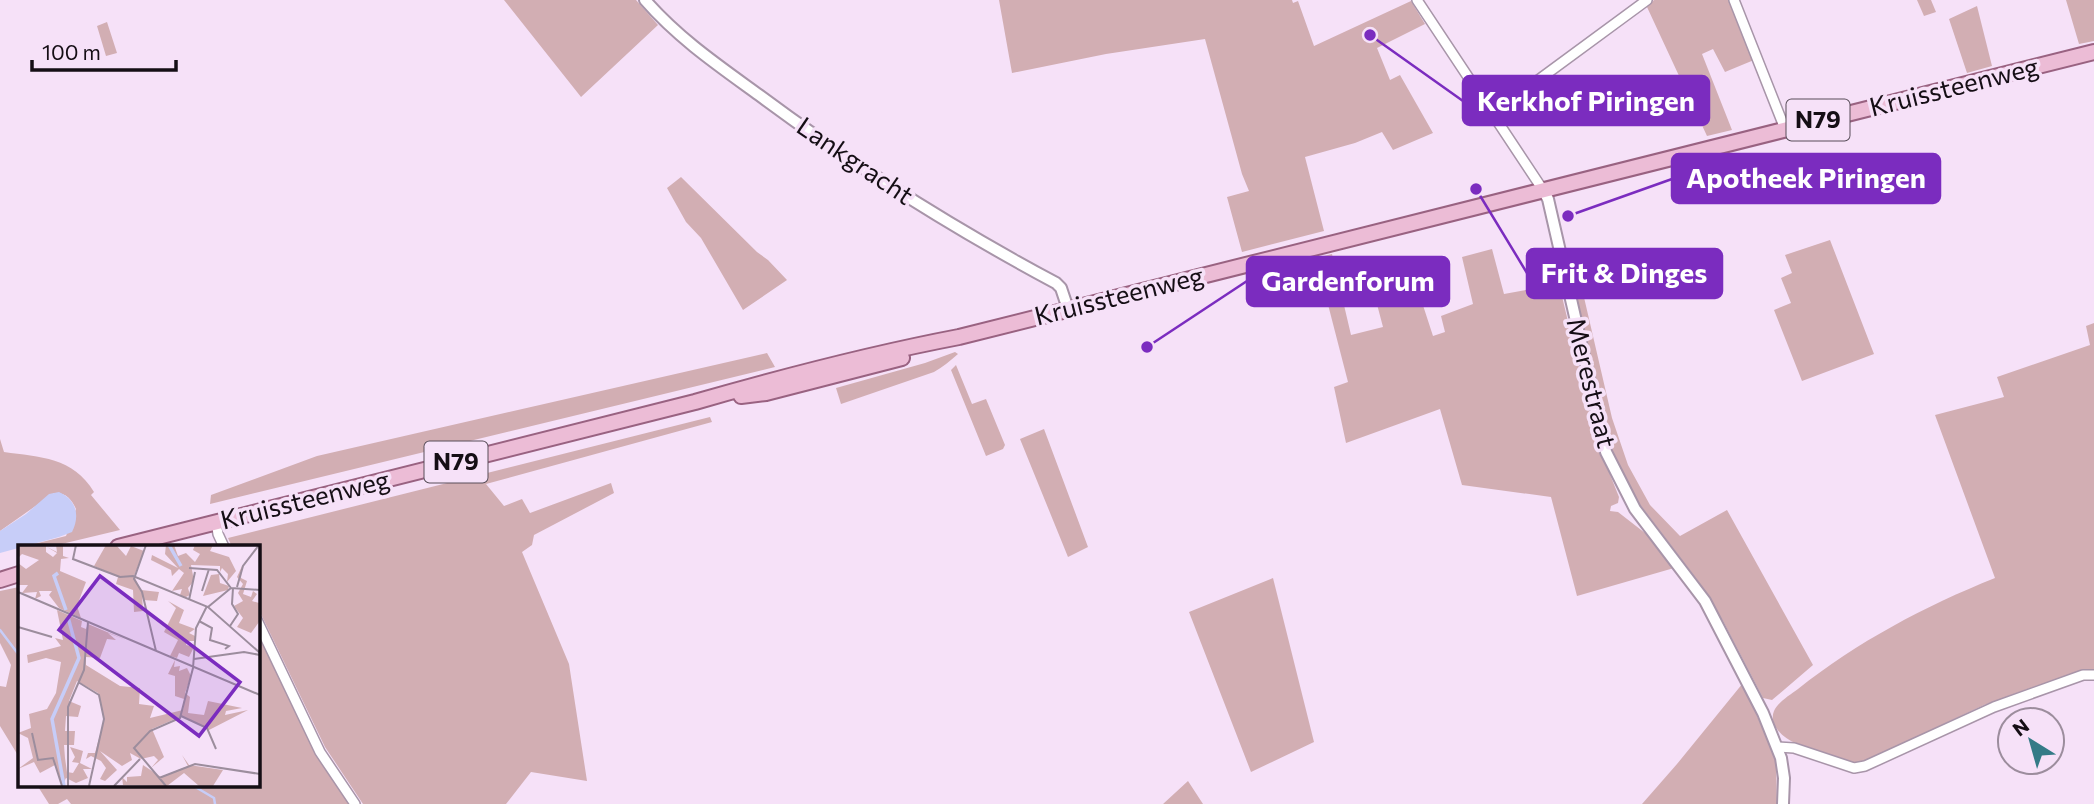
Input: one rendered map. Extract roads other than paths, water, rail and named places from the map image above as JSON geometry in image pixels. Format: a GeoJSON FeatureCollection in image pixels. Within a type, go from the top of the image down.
{"type":"FeatureCollection","features":[{"type":"Feature","properties":{"kind":"main road","name":"Kruissteenweg"},"geometry":{"type":"LineString","coordinates":[[126,545],[695,402],[783,377],[914,345],[959,337],[2094,52]]}},
{"type":"Feature","properties":{"kind":"main road"},"geometry":{"type":"LineString","coordinates":[[0,571],[18,568]]}},
{"type":"Feature","properties":{"kind":"main road"},"geometry":{"type":"LineString","coordinates":[[0,580],[18,574]]}},
{"type":"Feature","properties":{"kind":"street","name":"Lankgracht"},"geometry":{"type":"LineString","coordinates":[[645,0],[685,40],[820,140],[934,214],[1056,282],[1061,288],[1068,309]]}},
{"type":"Feature","properties":{"kind":"street","name":"Merestraat"},"geometry":{"type":"LineString","coordinates":[[1417,0],[1548,199],[1606,452],[1635,509],[1705,601],[1763,713],[1777,747],[1784,778],[1783,804]]}},
{"type":"Feature","properties":{"kind":"street"},"geometry":{"type":"LineString","coordinates":[[1492,114],[1647,0]]}},
{"type":"Feature","properties":{"kind":"street"},"geometry":{"type":"LineString","coordinates":[[1734,0],[1785,129]]}},
{"type":"Feature","properties":{"kind":"street"},"geometry":{"type":"LineString","coordinates":[[216,522],[223,545]]}},
{"type":"Feature","properties":{"kind":"street"},"geometry":{"type":"LineString","coordinates":[[259,624],[320,752],[355,804]]}},
{"type":"Feature","properties":{"kind":"street"},"geometry":{"type":"LineString","coordinates":[[1777,747],[1794,748],[1854,768],[1865,766],[1994,707],[2083,675],[2094,675]]}},
{"type":"Feature","properties":{"kind":"water"},"geometry":{"type":"Polygon","coordinates":[[[59,492],[70,499],[76,514],[72,532],[30,545],[18,545],[18,548],[0,553],[0,531],[26,514],[49,494],[59,492]]]}},
{"type":"Feature","properties":{"kind":"waterway"},"geometry":{"type":"LineString","coordinates":[[0,630],[18,654]]}},
{"type":"Feature","properties":{"kind":"waterway"},"geometry":{"type":"LineString","coordinates":[[194,786],[214,798],[215,804]]}},
{"type":"Feature","properties":{"kind":"place","name":"Kerkhof Piringen"},"geometry":{"type":"Point","coordinates":[1370,35]}},
{"type":"Feature","properties":{"kind":"place","name":"Frit & Dinges"},"geometry":{"type":"Point","coordinates":[1476,189]}},
{"type":"Feature","properties":{"kind":"place","name":"Apotheek Piringen"},"geometry":{"type":"Point","coordinates":[1568,216]}},
{"type":"Feature","properties":{"kind":"place","name":"Gardenforum"},"geometry":{"type":"Point","coordinates":[1147,347]}}]}
